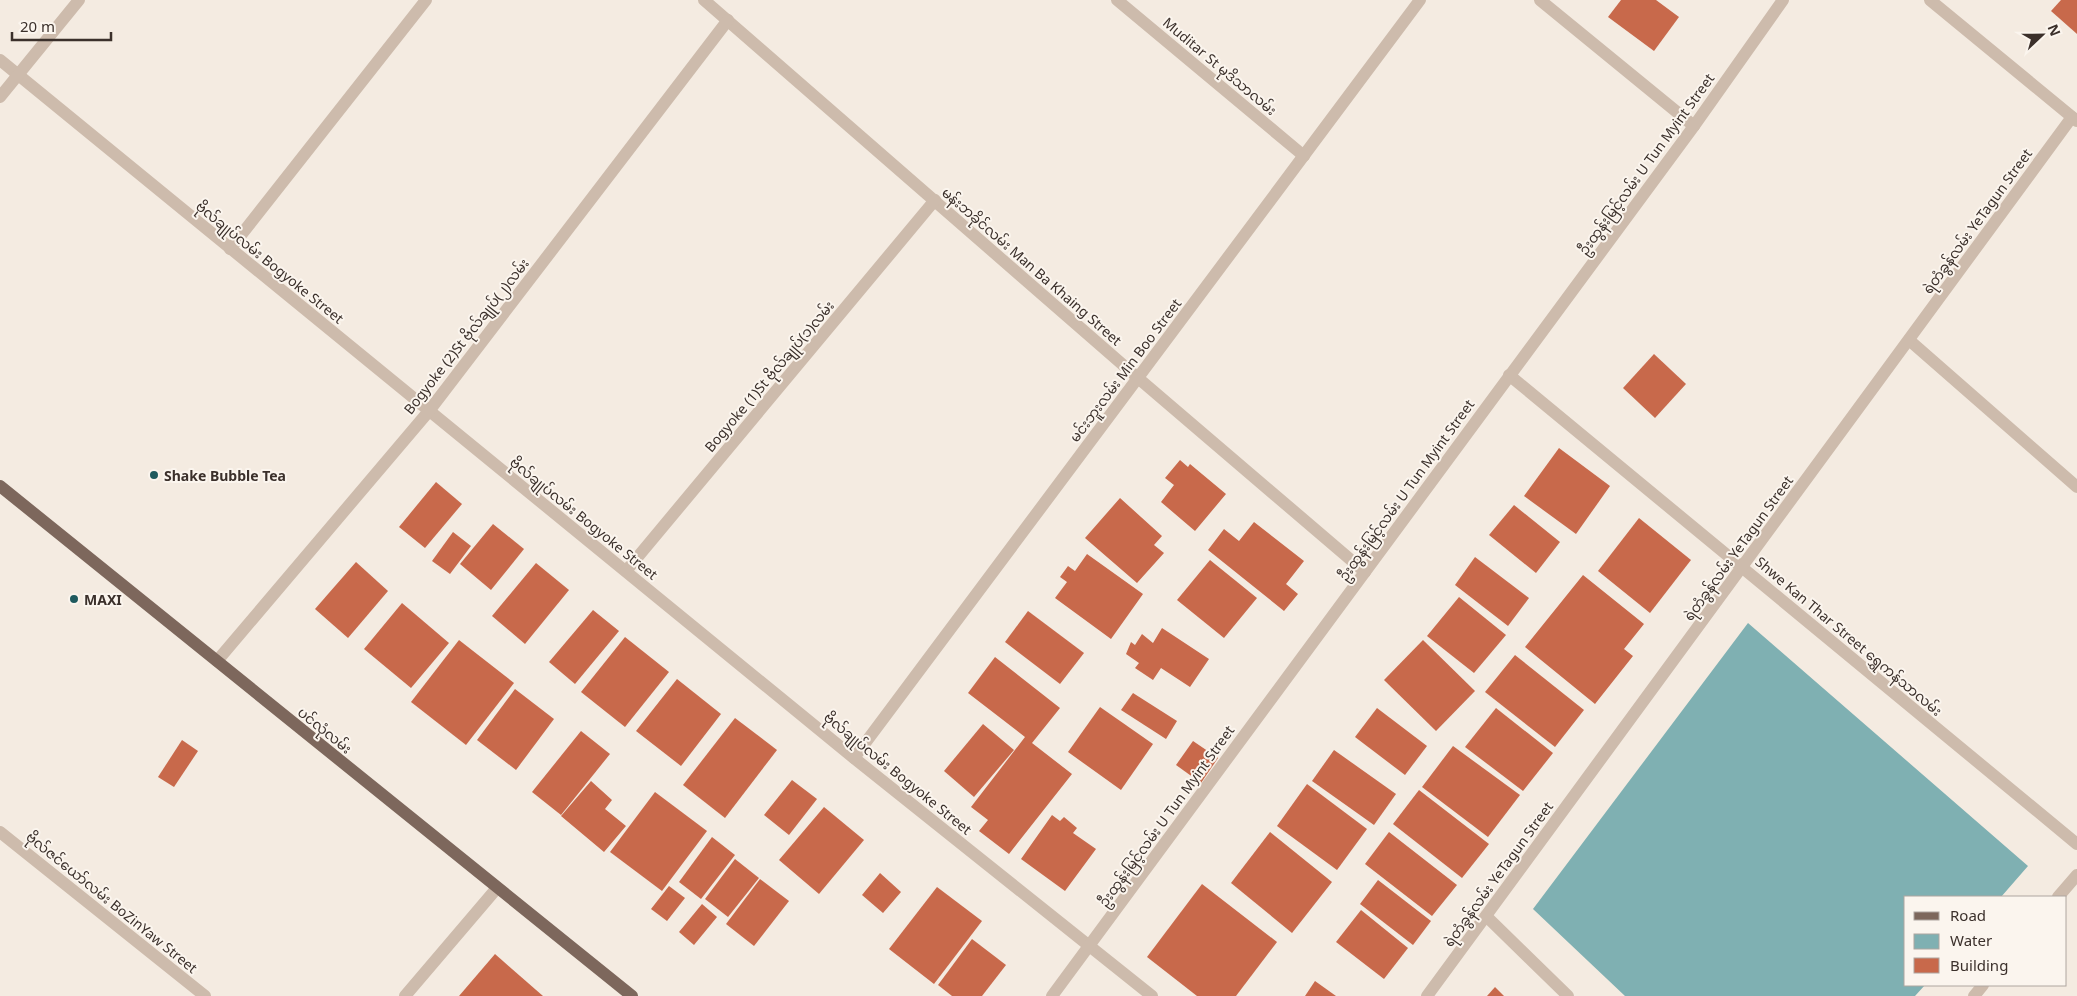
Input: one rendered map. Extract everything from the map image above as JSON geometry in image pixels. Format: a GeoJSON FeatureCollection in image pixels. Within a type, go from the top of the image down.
{"type":"FeatureCollection","features":[{"type":"Feature","properties":{"kind":"main road","name":"ပင်လုံလမ်း"},"geometry":{"type":"LineString","coordinates":[[0,486],[632,996]]}},
{"type":"Feature","properties":{"kind":"street"},"geometry":{"type":"LineString","coordinates":[[0,97],[79,0]]}},
{"type":"Feature","properties":{"kind":"street"},"geometry":{"type":"LineString","coordinates":[[230,249],[426,0]]}},
{"type":"Feature","properties":{"kind":"street","name":"မန်းဘခိုင်လမ်း Man Ba Khaing Street"},"geometry":{"type":"LineString","coordinates":[[704,0],[1138,378],[1365,572]]}},
{"type":"Feature","properties":{"kind":"street","name":"Muditar St မုဒိသာလမ်း"},"geometry":{"type":"LineString","coordinates":[[1117,0],[1304,156]]}},
{"type":"Feature","properties":{"kind":"street","name":"မင်းဘူးလမ်း Min Boo Street"},"geometry":{"type":"LineString","coordinates":[[854,758],[1420,0]]}},
{"type":"Feature","properties":{"kind":"street"},"geometry":{"type":"LineString","coordinates":[[1540,0],[1694,126]]}},
{"type":"Feature","properties":{"kind":"street","name":"ဦးထွန်းမြင့်လမ်း U Tun Myint Street"},"geometry":{"type":"LineString","coordinates":[[1052,996],[1694,126],[1783,0]]}},
{"type":"Feature","properties":{"kind":"street"},"geometry":{"type":"LineString","coordinates":[[1930,0],[2075,119]]}},
{"type":"Feature","properties":{"kind":"street","name":"Bogyoke (2)St ဗိုလ်ချုပ်(၂)လမ်း"},"geometry":{"type":"LineString","coordinates":[[217,661],[429,410],[728,20]]}},
{"type":"Feature","properties":{"kind":"street","name":"ဗိုလ်ချုပ်လမ်း Bogyoke Street"},"geometry":{"type":"LineString","coordinates":[[0,60],[854,758],[1152,996]]}},
{"type":"Feature","properties":{"kind":"street","name":"ရဲတံခွန်လမ်း YeTagun Street"},"geometry":{"type":"LineString","coordinates":[[1427,996],[1909,340],[2075,119]]}},
{"type":"Feature","properties":{"kind":"street","name":"Bogyoke (1)St ဗိုလ်ချုပ်(၁)လမ်း"},"geometry":{"type":"LineString","coordinates":[[626,571],[935,200]]}},
{"type":"Feature","properties":{"kind":"street"},"geometry":{"type":"LineString","coordinates":[[1909,340],[2077,487]]}},
{"type":"Feature","properties":{"kind":"street","name":"Shwe Kan Thar Street ရွှေကန်သာလမ်း"},"geometry":{"type":"LineString","coordinates":[[1509,375],[2077,844]]}},
{"type":"Feature","properties":{"kind":"street","name":"ဗိုလ်ဇင်ယော်လမ်း BoZinYaw Street"},"geometry":{"type":"LineString","coordinates":[[0,832],[205,996]]}},
{"type":"Feature","properties":{"kind":"street"},"geometry":{"type":"LineString","coordinates":[[2059,896],[2077,875]]}},
{"type":"Feature","properties":{"kind":"street"},"geometry":{"type":"LineString","coordinates":[[405,996],[497,888]]}},
{"type":"Feature","properties":{"kind":"street"},"geometry":{"type":"LineString","coordinates":[[1486,916],[1568,996]]}},
{"type":"Feature","properties":{"kind":"street"},"geometry":{"type":"LineString","coordinates":[[1974,996],[1982,986]]}},
{"type":"Feature","properties":{"kind":"water"},"geometry":{"type":"Polygon","coordinates":[[[1748,623],[2028,866],[2002,896],[1904,896],[1904,986],[1924,986],[1915,996],[1625,996],[1533,909],[1748,623]]]}},
{"type":"Feature","properties":{"kind":"building"},"geometry":{"type":"Polygon","coordinates":[[[1621,0],[1656,0],[1679,17],[1654,51],[1608,17],[1621,0]]]}},
{"type":"Feature","properties":{"kind":"building"},"geometry":{"type":"Polygon","coordinates":[[[2061,0],[2077,0],[2077,34],[2051,11],[2061,0]]]}},
{"type":"Feature","properties":{"kind":"building"},"geometry":{"type":"Polygon","coordinates":[[[1654,354],[1686,384],[1655,418],[1623,388],[1654,354]]]}},
{"type":"Feature","properties":{"kind":"building"},"geometry":{"type":"Polygon","coordinates":[[[1559,448],[1610,486],[1576,534],[1524,496],[1559,448]]]}},
{"type":"Feature","properties":{"kind":"building"},"geometry":{"type":"Polygon","coordinates":[[[1180,460],[1188,467],[1190,464],[1226,494],[1195,531],[1161,502],[1174,485],[1165,478],[1180,460]]]}},
{"type":"Feature","properties":{"kind":"building"},"geometry":{"type":"Polygon","coordinates":[[[436,482],[462,504],[425,548],[399,527],[436,482]]]}},
{"type":"Feature","properties":{"kind":"building"},"geometry":{"type":"Polygon","coordinates":[[[1120,498],[1162,536],[1154,545],[1164,553],[1137,583],[1085,538],[1120,498]]]}},
{"type":"Feature","properties":{"kind":"building"},"geometry":{"type":"Polygon","coordinates":[[[1514,505],[1560,542],[1536,573],[1489,535],[1514,505]]]}},
{"type":"Feature","properties":{"kind":"building"},"geometry":{"type":"Polygon","coordinates":[[[1639,518],[1691,560],[1650,613],[1598,571],[1639,518]]]}},
{"type":"Feature","properties":{"kind":"building"},"geometry":{"type":"Polygon","coordinates":[[[1254,522],[1304,561],[1286,584],[1298,594],[1284,611],[1208,550],[1224,529],[1239,541],[1254,522]]]}},
{"type":"Feature","properties":{"kind":"building"},"geometry":{"type":"Polygon","coordinates":[[[493,524],[524,549],[491,590],[460,564],[493,524]]]}},
{"type":"Feature","properties":{"kind":"building"},"geometry":{"type":"Polygon","coordinates":[[[453,532],[471,546],[450,574],[432,561],[453,532]]]}},
{"type":"Feature","properties":{"kind":"building"},"geometry":{"type":"Polygon","coordinates":[[[1087,554],[1143,594],[1111,639],[1055,598],[1067,582],[1060,577],[1068,566],[1075,571],[1087,554]]]}},
{"type":"Feature","properties":{"kind":"building"},"geometry":{"type":"Polygon","coordinates":[[[1475,557],[1529,598],[1508,626],[1455,585],[1475,557]]]}},
{"type":"Feature","properties":{"kind":"building"},"geometry":{"type":"Polygon","coordinates":[[[1210,560],[1257,598],[1224,638],[1177,600],[1210,560]]]}},
{"type":"Feature","properties":{"kind":"building"},"geometry":{"type":"Polygon","coordinates":[[[356,562],[388,591],[348,638],[315,609],[356,562]]]}},
{"type":"Feature","properties":{"kind":"building"},"geometry":{"type":"Polygon","coordinates":[[[536,563],[569,590],[525,644],[492,616],[536,563]]]}},
{"type":"Feature","properties":{"kind":"building"},"geometry":{"type":"Polygon","coordinates":[[[1583,575],[1644,624],[1624,649],[1633,656],[1595,704],[1525,647],[1583,575]]]}},
{"type":"Feature","properties":{"kind":"building"},"geometry":{"type":"Polygon","coordinates":[[[1459,597],[1506,635],[1474,673],[1427,636],[1459,597]]]}},
{"type":"Feature","properties":{"kind":"building"},"geometry":{"type":"Polygon","coordinates":[[[402,603],[449,643],[411,688],[364,649],[402,603]]]}},
{"type":"Feature","properties":{"kind":"building"},"geometry":{"type":"Polygon","coordinates":[[[593,610],[619,631],[575,684],[549,662],[593,610]]]}},
{"type":"Feature","properties":{"kind":"building"},"geometry":{"type":"Polygon","coordinates":[[[1028,611],[1084,653],[1060,684],[1005,642],[1028,611]]]}},
{"type":"Feature","properties":{"kind":"building"},"geometry":{"type":"Polygon","coordinates":[[[1162,628],[1209,659],[1190,687],[1161,668],[1153,680],[1135,668],[1139,663],[1126,654],[1131,642],[1135,645],[1142,634],[1153,643],[1162,628]]]}},
{"type":"Feature","properties":{"kind":"building"},"geometry":{"type":"Polygon","coordinates":[[[625,637],[669,672],[625,727],[581,692],[625,637]]]}},
{"type":"Feature","properties":{"kind":"building"},"geometry":{"type":"Polygon","coordinates":[[[459,640],[514,683],[466,745],[411,702],[459,640]]]}},
{"type":"Feature","properties":{"kind":"building"},"geometry":{"type":"Polygon","coordinates":[[[1423,640],[1475,691],[1436,731],[1384,680],[1423,640]]]}},
{"type":"Feature","properties":{"kind":"building"},"geometry":{"type":"Polygon","coordinates":[[[1515,655],[1584,710],[1555,747],[1485,692],[1515,655]]]}},
{"type":"Feature","properties":{"kind":"building"},"geometry":{"type":"Polygon","coordinates":[[[995,657],[1060,708],[1032,743],[1072,774],[1009,854],[979,831],[988,820],[971,807],[1025,737],[968,693],[995,657]]]}},
{"type":"Feature","properties":{"kind":"building"},"geometry":{"type":"Polygon","coordinates":[[[677,679],[721,714],[681,766],[636,731],[677,679]]]}},
{"type":"Feature","properties":{"kind":"building"},"geometry":{"type":"Polygon","coordinates":[[[515,689],[554,719],[516,770],[477,740],[515,689]]]}},
{"type":"Feature","properties":{"kind":"building"},"geometry":{"type":"Polygon","coordinates":[[[1133,693],[1177,721],[1166,739],[1121,710],[1133,693]]]}},
{"type":"Feature","properties":{"kind":"building"},"geometry":{"type":"Polygon","coordinates":[[[1100,707],[1153,744],[1121,790],[1068,752],[1100,707]]]}},
{"type":"Feature","properties":{"kind":"building"},"geometry":{"type":"Polygon","coordinates":[[[1377,708],[1427,746],[1405,775],[1355,737],[1377,708]]]}},
{"type":"Feature","properties":{"kind":"building"},"geometry":{"type":"Polygon","coordinates":[[[1496,708],[1553,753],[1523,791],[1465,747],[1496,708]]]}},
{"type":"Feature","properties":{"kind":"building"},"geometry":{"type":"Polygon","coordinates":[[[735,718],[777,750],[725,818],[683,785],[735,718]]]}},
{"type":"Feature","properties":{"kind":"building"},"geometry":{"type":"Polygon","coordinates":[[[983,724],[1014,750],[974,797],[944,771],[983,724]]]}},
{"type":"Feature","properties":{"kind":"building"},"geometry":{"type":"Polygon","coordinates":[[[581,731],[610,754],[561,815],[532,792],[581,731]]]}},
{"type":"Feature","properties":{"kind":"building"},"geometry":{"type":"Polygon","coordinates":[[[182,740],[198,751],[174,787],[158,777],[182,740]]]}},
{"type":"Feature","properties":{"kind":"building"},"geometry":{"type":"Polygon","coordinates":[[[1193,741],[1218,758],[1201,783],[1176,765],[1193,741]]]}},
{"type":"Feature","properties":{"kind":"building"},"geometry":{"type":"Polygon","coordinates":[[[1453,746],[1520,795],[1488,837],[1422,787],[1453,746]]]}},
{"type":"Feature","properties":{"kind":"building"},"geometry":{"type":"Polygon","coordinates":[[[1334,750],[1396,794],[1374,825],[1312,781],[1334,750]]]}},
{"type":"Feature","properties":{"kind":"building"},"geometry":{"type":"Polygon","coordinates":[[[792,780],[817,799],[789,835],[764,815],[792,780]]]}},
{"type":"Feature","properties":{"kind":"building"},"geometry":{"type":"Polygon","coordinates":[[[591,781],[612,800],[605,809],[626,826],[604,852],[561,816],[591,781]]]}},
{"type":"Feature","properties":{"kind":"building"},"geometry":{"type":"Polygon","coordinates":[[[1307,784],[1367,829],[1337,870],[1277,826],[1307,784]]]}},
{"type":"Feature","properties":{"kind":"building"},"geometry":{"type":"Polygon","coordinates":[[[1419,790],[1489,844],[1462,878],[1393,824],[1419,790]]]}},
{"type":"Feature","properties":{"kind":"building"},"geometry":{"type":"Polygon","coordinates":[[[655,792],[707,831],[662,891],[610,852],[655,792]]]}},
{"type":"Feature","properties":{"kind":"building"},"geometry":{"type":"Polygon","coordinates":[[[824,807],[864,840],[819,894],[779,860],[824,807]]]}},
{"type":"Feature","properties":{"kind":"building"},"geometry":{"type":"Polygon","coordinates":[[[1052,815],[1060,821],[1064,817],[1077,828],[1073,833],[1096,849],[1065,891],[1021,859],[1052,815]]]}},
{"type":"Feature","properties":{"kind":"building"},"geometry":{"type":"Polygon","coordinates":[[[1270,832],[1332,882],[1292,933],[1231,883],[1270,832]]]}},
{"type":"Feature","properties":{"kind":"building"},"geometry":{"type":"Polygon","coordinates":[[[1389,832],[1457,885],[1432,916],[1365,864],[1389,832]]]}},
{"type":"Feature","properties":{"kind":"building"},"geometry":{"type":"Polygon","coordinates":[[[712,837],[735,855],[701,899],[679,882],[712,837]]]}},
{"type":"Feature","properties":{"kind":"building"},"geometry":{"type":"Polygon","coordinates":[[[735,859],[759,878],[728,917],[705,899],[735,859]]]}},
{"type":"Feature","properties":{"kind":"building"},"geometry":{"type":"Polygon","coordinates":[[[880,873],[901,892],[883,913],[862,895],[880,873]]]}},
{"type":"Feature","properties":{"kind":"building"},"geometry":{"type":"Polygon","coordinates":[[[760,879],[789,901],[754,946],[726,924],[760,879]]]}},
{"type":"Feature","properties":{"kind":"building"},"geometry":{"type":"Polygon","coordinates":[[[1378,880],[1431,921],[1413,945],[1360,904],[1378,880]]]}},
{"type":"Feature","properties":{"kind":"building"},"geometry":{"type":"Polygon","coordinates":[[[1202,884],[1277,942],[1236,996],[1197,996],[1147,957],[1202,884]]]}},
{"type":"Feature","properties":{"kind":"building"},"geometry":{"type":"Polygon","coordinates":[[[669,886],[685,898],[667,921],[651,909],[669,886]]]}},
{"type":"Feature","properties":{"kind":"building"},"geometry":{"type":"Polygon","coordinates":[[[937,887],[982,921],[934,984],[889,949],[937,887]]]}},
{"type":"Feature","properties":{"kind":"building"},"geometry":{"type":"Polygon","coordinates":[[[702,904],[717,917],[694,945],[679,932],[702,904]]]}},
{"type":"Feature","properties":{"kind":"building"},"geometry":{"type":"Polygon","coordinates":[[[1361,910],[1408,948],[1384,979],[1336,942],[1361,910]]]}},
{"type":"Feature","properties":{"kind":"building"},"geometry":{"type":"Polygon","coordinates":[[[972,939],[1006,965],[982,996],[952,996],[938,985],[972,939]]]}},
{"type":"Feature","properties":{"kind":"building"},"geometry":{"type":"Polygon","coordinates":[[[495,954],[543,996],[459,996],[495,954]]]}},
{"type":"Feature","properties":{"kind":"building"},"geometry":{"type":"Polygon","coordinates":[[[1315,981],[1336,996],[1305,996],[1315,981]]]}},
{"type":"Feature","properties":{"kind":"building"},"geometry":{"type":"Polygon","coordinates":[[[1495,987],[1504,996],[1487,996],[1495,987]]]}},
{"type":"Feature","properties":{"kind":"place","name":"Shake Bubble Tea"},"geometry":{"type":"Point","coordinates":[154,475]}},
{"type":"Feature","properties":{"kind":"place","name":"MAXI"},"geometry":{"type":"Point","coordinates":[74,599]}}]}
